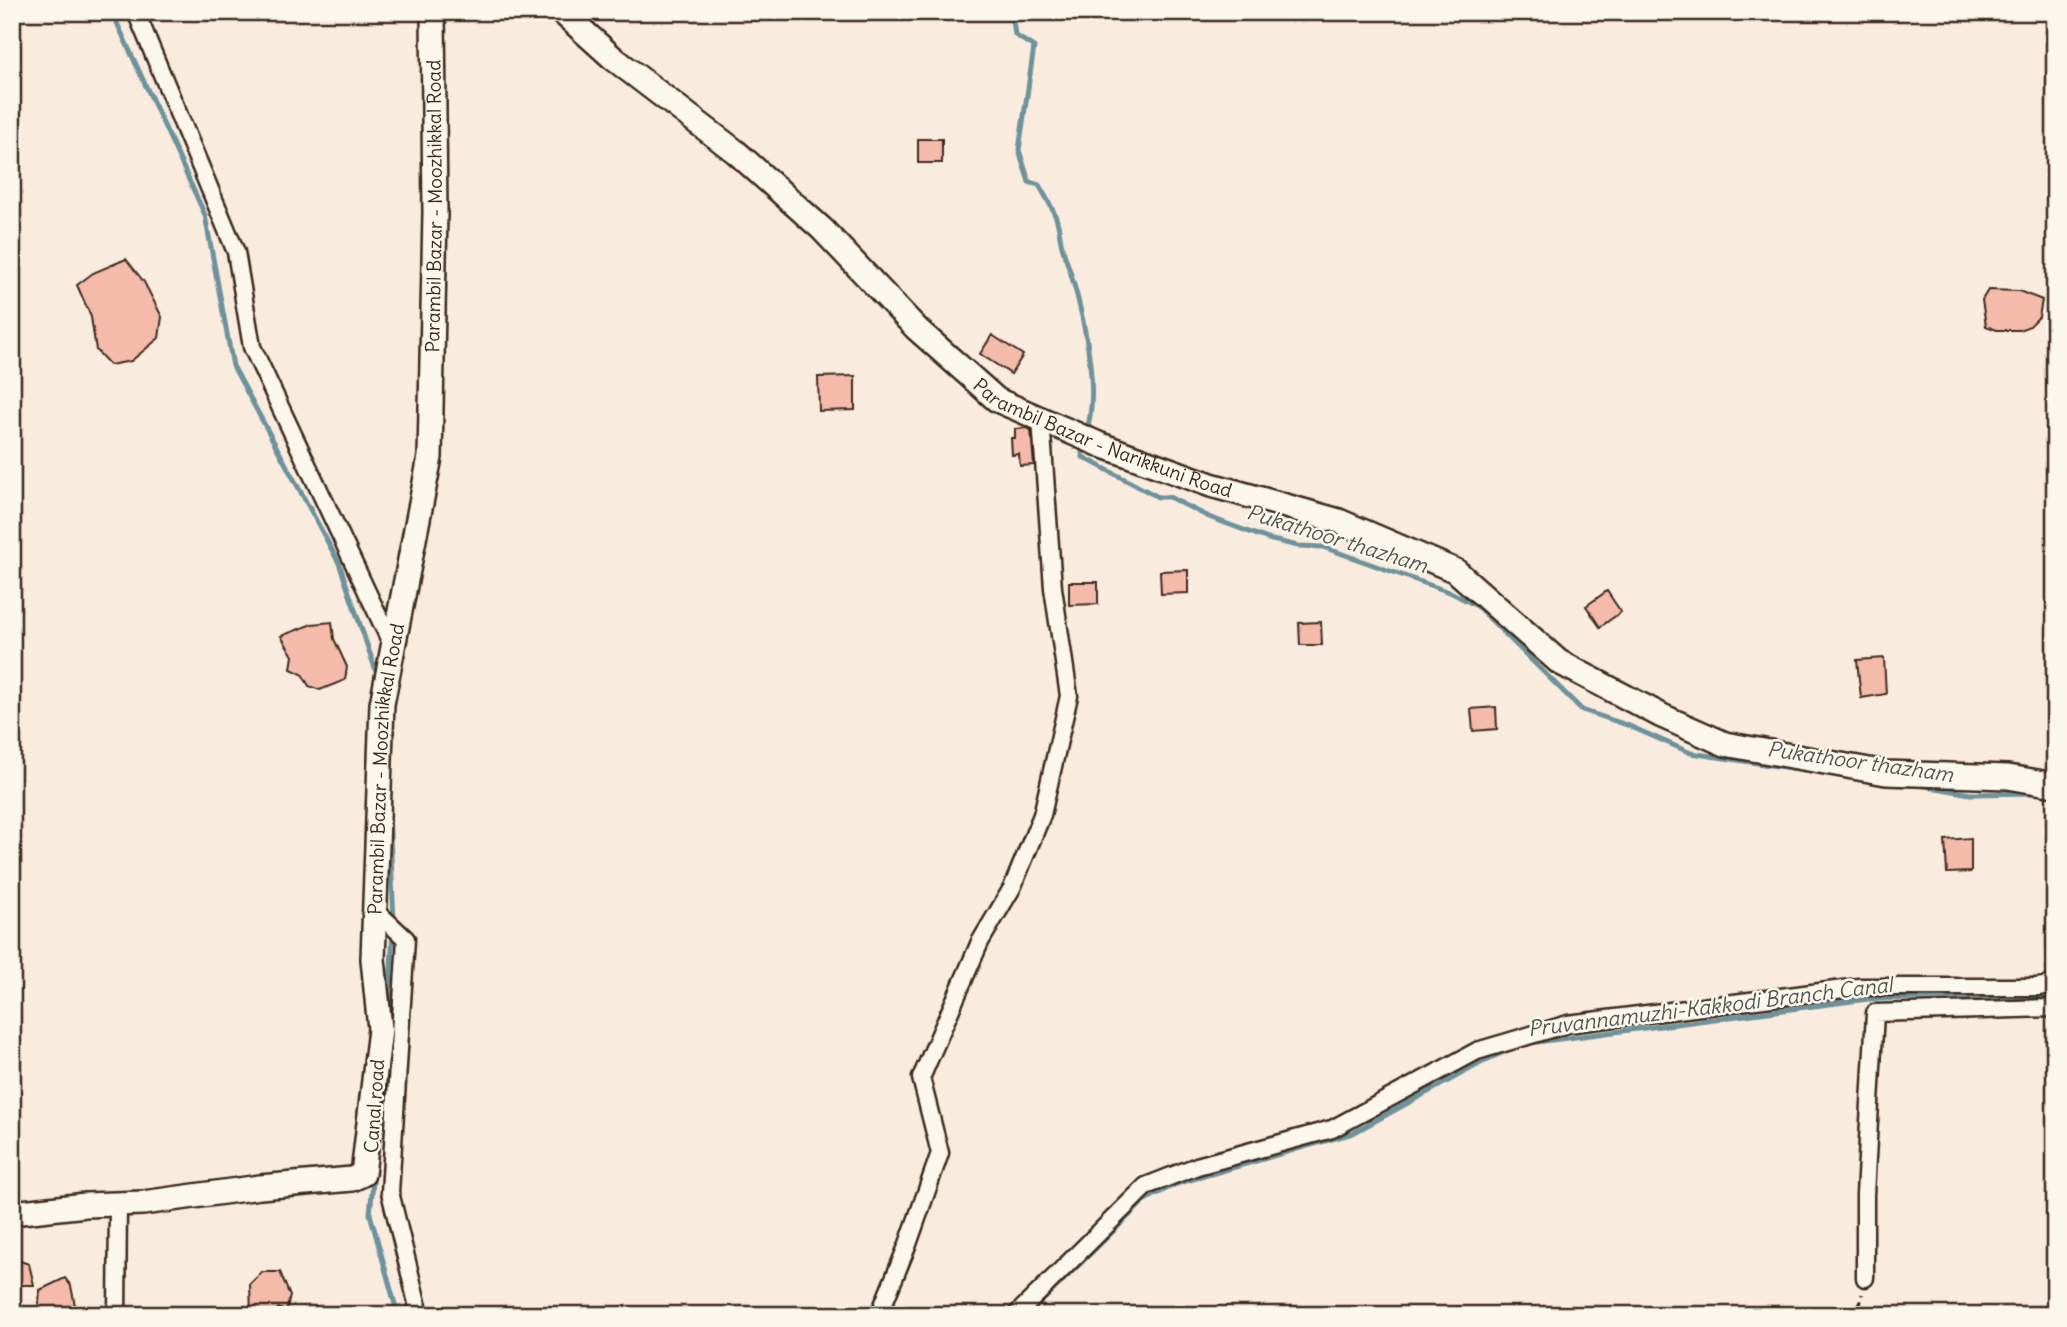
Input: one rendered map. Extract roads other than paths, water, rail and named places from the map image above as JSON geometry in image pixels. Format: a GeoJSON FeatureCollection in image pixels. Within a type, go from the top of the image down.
{"type":"FeatureCollection","features":[{"type":"Feature","properties":{"kind":"main road","name":"Parambil Bazar - Moozhikkal Road"},"geometry":{"type":"LineString","coordinates":[[12,1213],[352,1179],[363,1174],[380,1029],[373,959],[382,704],[430,457],[435,212],[433,12]]}},
{"type":"Feature","properties":{"kind":"main road","name":"Parambil Bazar - Narikkuni Road"},"geometry":{"type":"LineString","coordinates":[[562,12],[613,58],[746,161],[822,229],[918,329],[997,400],[1101,445],[1211,485],[1339,521],[1456,570],[1559,662],[1662,716],[1725,744],[1886,773],[2008,777],[2055,785]]}},
{"type":"Feature","properties":{"kind":"street"},"geometry":{"type":"LineString","coordinates":[[136,12],[236,252],[252,347],[393,647]]}},
{"type":"Feature","properties":{"kind":"street"},"geometry":{"type":"LineString","coordinates":[[878,1315],[908,1244],[940,1153],[920,1077],[980,942],[1013,888],[1042,815],[1069,696],[1053,589],[1041,419]]}},
{"type":"Feature","properties":{"kind":"street","name":"Canal road"},"geometry":{"type":"LineString","coordinates":[[375,910],[406,939],[390,1192],[420,1315]]}},
{"type":"Feature","properties":{"kind":"street"},"geometry":{"type":"LineString","coordinates":[[1016,1315],[1146,1186],[1197,1166],[1332,1129],[1477,1051],[1568,1024],[1859,987],[2038,987],[2055,984]]}},
{"type":"Feature","properties":{"kind":"street"},"geometry":{"type":"LineString","coordinates":[[1865,1278],[1865,1194],[1875,1013],[2055,1008]]}},
{"type":"Feature","properties":{"kind":"street"},"geometry":{"type":"LineString","coordinates":[[117,1315],[118,1204]]}},
{"type":"Feature","properties":{"kind":"waterway","name":"Pruvannamuzhi-Kakkodi Branch Canal"},"geometry":{"type":"LineString","coordinates":[[112,12],[205,215],[233,366],[339,563],[378,677]]}},
{"type":"Feature","properties":{"kind":"waterway","name":"Pukathoor thazham"},"geometry":{"type":"LineString","coordinates":[[1026,12],[1013,21],[1015,35],[1034,47],[1019,150],[1029,182],[1039,185],[1056,217],[1082,316],[1092,391],[1086,433]]}},
{"type":"Feature","properties":{"kind":"waterway","name":"Pukathoor thazham"},"geometry":{"type":"LineString","coordinates":[[1080,444],[1083,457],[1158,497],[1169,497],[1209,517],[1268,539],[1298,546],[1323,547],[1452,593],[1477,606],[1582,710],[1627,725],[1691,753],[1843,776]]}},
{"type":"Feature","properties":{"kind":"waterway","name":"Pukathoor thazham"},"geometry":{"type":"LineString","coordinates":[[1919,785],[1970,794],[2041,793]]}},
{"type":"Feature","properties":{"kind":"waterway","name":"Pruvannamuzhi-Kakkodi Branch Canal"},"geometry":{"type":"LineString","coordinates":[[389,813],[394,922]]}},
{"type":"Feature","properties":{"kind":"waterway","name":"Pruvannamuzhi-Kakkodi Branch Canal"},"geometry":{"type":"LineString","coordinates":[[389,1009],[393,931]]}},
{"type":"Feature","properties":{"kind":"waterway","name":"Pruvannamuzhi-Kakkodi Branch Canal"},"geometry":{"type":"LineString","coordinates":[[1529,1043],[1868,999],[2055,996]]}},
{"type":"Feature","properties":{"kind":"waterway","name":"Pruvannamuzhi-Kakkodi Branch Canal"},"geometry":{"type":"LineString","coordinates":[[1028,1315],[1145,1200],[1176,1184],[1353,1133],[1490,1058],[1519,1046]]}},
{"type":"Feature","properties":{"kind":"waterway","name":"Pruvannamuzhi-Kakkodi Branch Canal"},"geometry":{"type":"LineString","coordinates":[[374,1172],[370,1214],[398,1315]]}}]}
